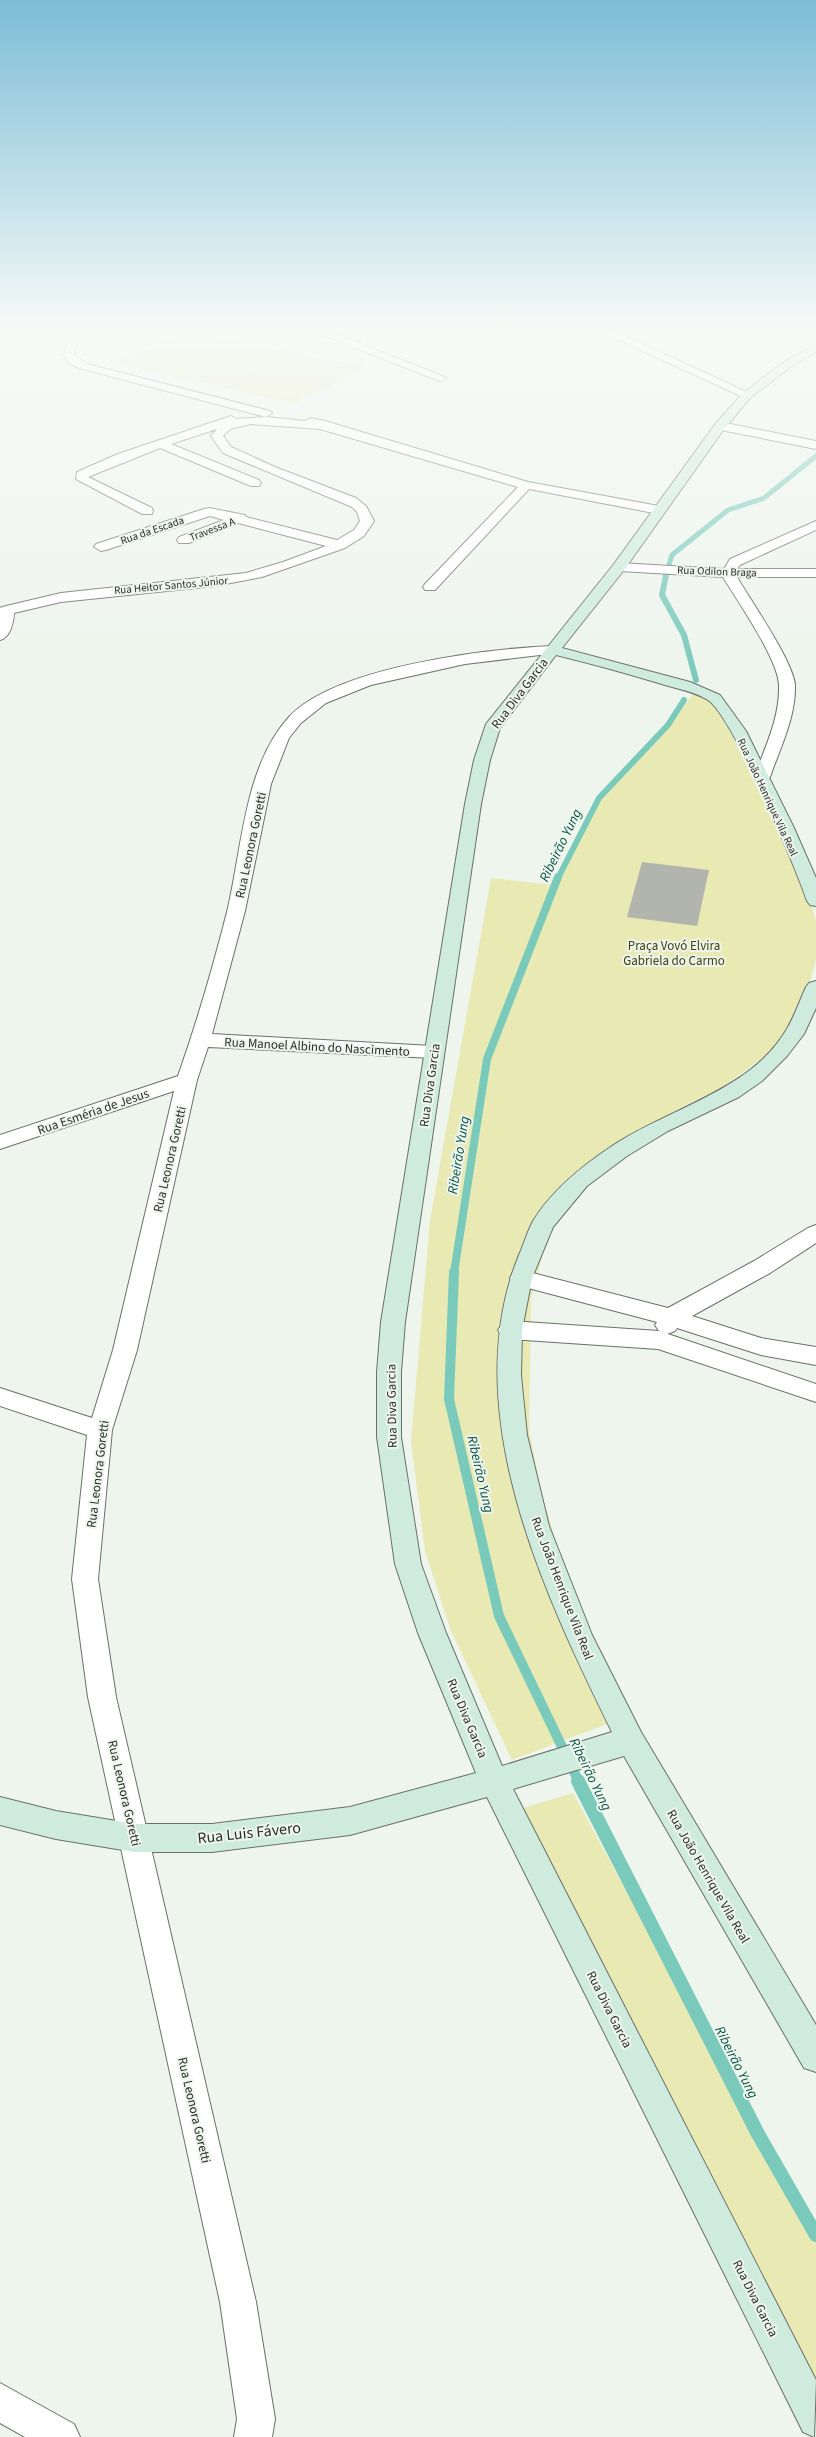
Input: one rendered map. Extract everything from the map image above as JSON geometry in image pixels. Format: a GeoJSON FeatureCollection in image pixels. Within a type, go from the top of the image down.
{"type":"FeatureCollection","features":[{"type":"Feature","properties":{"kind":"street"},"geometry":{"type":"LineString","coordinates":[[147,511],[80,477],[88,471],[158,445]]}},
{"type":"Feature","properties":{"kind":"street"},"geometry":{"type":"LineString","coordinates":[[162,445],[255,483]]}},
{"type":"Feature","properties":{"kind":"street","name":"Rua Heitor Santos Júnior"},"geometry":{"type":"LineString","coordinates":[[2,608],[74,596],[248,577],[340,545],[359,533],[367,521],[365,512],[360,506],[351,500],[271,470],[227,450],[224,445]]}},
{"type":"Feature","properties":{"kind":"street"},"geometry":{"type":"LineString","coordinates":[[391,445],[526,485],[659,510]]}},
{"type":"Feature","properties":{"kind":"street","name":"Rua Diva Garcia"},"geometry":{"type":"LineString","coordinates":[[706,445],[619,567],[492,727],[482,760],[433,1052],[393,1322],[389,1372],[389,1437],[408,1564],[432,1633],[494,1782],[816,2419]]}},
{"type":"Feature","properties":{"kind":"street"},"geometry":{"type":"LineString","coordinates":[[430,587],[526,485]]}},
{"type":"Feature","properties":{"kind":"street","name":"Rua da Escada"},"geometry":{"type":"LineString","coordinates":[[101,547],[203,513],[214,512],[240,518]]}},
{"type":"Feature","properties":{"kind":"street"},"geometry":{"type":"LineString","coordinates":[[240,518],[340,545]]}},
{"type":"Feature","properties":{"kind":"street","name":"Travessa A"},"geometry":{"type":"LineString","coordinates":[[184,540],[240,518]]}},
{"type":"Feature","properties":{"kind":"street"},"geometry":{"type":"LineString","coordinates":[[762,777],[783,719],[787,685],[782,665],[728,573],[735,562],[816,525]]}},
{"type":"Feature","properties":{"kind":"street","name":"Rua Odilon Braga"},"geometry":{"type":"LineString","coordinates":[[619,567],[728,573],[816,573]]}},
{"type":"Feature","properties":{"kind":"street"},"geometry":{"type":"LineString","coordinates":[[0,636],[7,620],[2,608]]}},
{"type":"Feature","properties":{"kind":"street","name":"Rua João Henrique Vila Real"},"geometry":{"type":"LineString","coordinates":[[552,650],[648,674],[683,685],[716,698],[723,705],[762,777],[816,902]]}},
{"type":"Feature","properties":{"kind":"street","name":"Rua Leonora Goretti"},"geometry":{"type":"LineString","coordinates":[[253,2437],[256,2419],[238,2302],[135,1838],[102,1697],[85,1579],[100,1430],[125,1350],[186,1080],[200,1040],[236,910],[262,790],[278,742],[295,720],[315,703],[341,689],[369,680],[488,654],[552,650]]}},
{"type":"Feature","properties":{"kind":"street","name":"Rua João Henrique Vila Real"},"geometry":{"type":"LineString","coordinates":[[816,987],[794,1034],[780,1052],[755,1076],[732,1092],[661,1126],[620,1151],[579,1181],[543,1224],[521,1278],[510,1330],[509,1375],[515,1435],[536,1526],[619,1743],[816,2056]]}},
{"type":"Feature","properties":{"kind":"street","name":"Rua Manoel Albino do Nascimento"},"geometry":{"type":"LineString","coordinates":[[200,1040],[433,1052]]}},
{"type":"Feature","properties":{"kind":"street","name":"Rua Esméria de Jesus"},"geometry":{"type":"LineString","coordinates":[[0,1142],[186,1080]]}},
{"type":"Feature","properties":{"kind":"street"},"geometry":{"type":"LineString","coordinates":[[659,1340],[671,1317],[762,1267],[816,1233]]}},
{"type":"Feature","properties":{"kind":"street"},"geometry":{"type":"LineString","coordinates":[[521,1278],[671,1317],[761,1346],[799,1355],[816,1356]]}},
{"type":"Feature","properties":{"kind":"street"},"geometry":{"type":"LineString","coordinates":[[510,1330],[659,1340],[816,1393]]}},
{"type":"Feature","properties":{"kind":"street"},"geometry":{"type":"LineString","coordinates":[[0,1397],[100,1430]]}},
{"type":"Feature","properties":{"kind":"street","name":"Rua Luis Fávero"},"geometry":{"type":"LineString","coordinates":[[0,1811],[56,1825],[135,1838],[212,1838],[350,1821],[494,1782],[619,1743]]}},
{"type":"Feature","properties":{"kind":"street"},"geometry":{"type":"LineString","coordinates":[[0,2402],[61,2437]]}},
{"type":"Feature","properties":{"kind":"green space","name":"Praça Vovó Elvira Gabriela do Carmo"},"geometry":{"type":"Polygon","coordinates":[[[695,692],[712,704],[722,715],[809,896],[816,921],[816,960],[808,990],[788,1033],[766,1055],[722,1088],[684,1106],[629,1136],[580,1179],[549,1231],[531,1300],[529,1430],[541,1491],[579,1619],[615,1721],[512,1760],[451,1631],[425,1551],[411,1442],[430,1220],[491,878],[554,885],[599,798],[668,725],[695,692]]]}},
{"type":"Feature","properties":{"kind":"green space"},"geometry":{"type":"Polygon","coordinates":[[[573,1793],[816,2242],[816,2388],[523,1808],[573,1793]]]}},
{"type":"Feature","properties":{"kind":"building"},"geometry":{"type":"Polygon","coordinates":[[[642,862],[709,870],[697,926],[627,917],[642,862]]]}},
{"type":"Feature","properties":{"kind":"waterway","name":"Ribeirão Yung"},"geometry":{"type":"LineString","coordinates":[[667,571],[672,555],[728,510],[764,498],[816,456]]}},
{"type":"Feature","properties":{"kind":"waterway","name":"Ribeirão Yung"},"geometry":{"type":"LineString","coordinates":[[667,570],[662,595],[684,635],[696,680]]}},
{"type":"Feature","properties":{"kind":"waterway","name":"Ribeirão Yung"},"geometry":{"type":"LineString","coordinates":[[558,878],[599,798],[668,725],[684,700]]}},
{"type":"Feature","properties":{"kind":"waterway","name":"Ribeirão Yung"},"geometry":{"type":"LineString","coordinates":[[454,1273],[487,1059],[558,877]]}},
{"type":"Feature","properties":{"kind":"waterway","name":"Ribeirão Yung"},"geometry":{"type":"LineString","coordinates":[[454,1272],[449,1399],[499,1616],[579,1782]]}},
{"type":"Feature","properties":{"kind":"waterway","name":"Ribeirão Yung"},"geometry":{"type":"LineString","coordinates":[[578,1781],[758,2134],[816,2235]]}}]}
